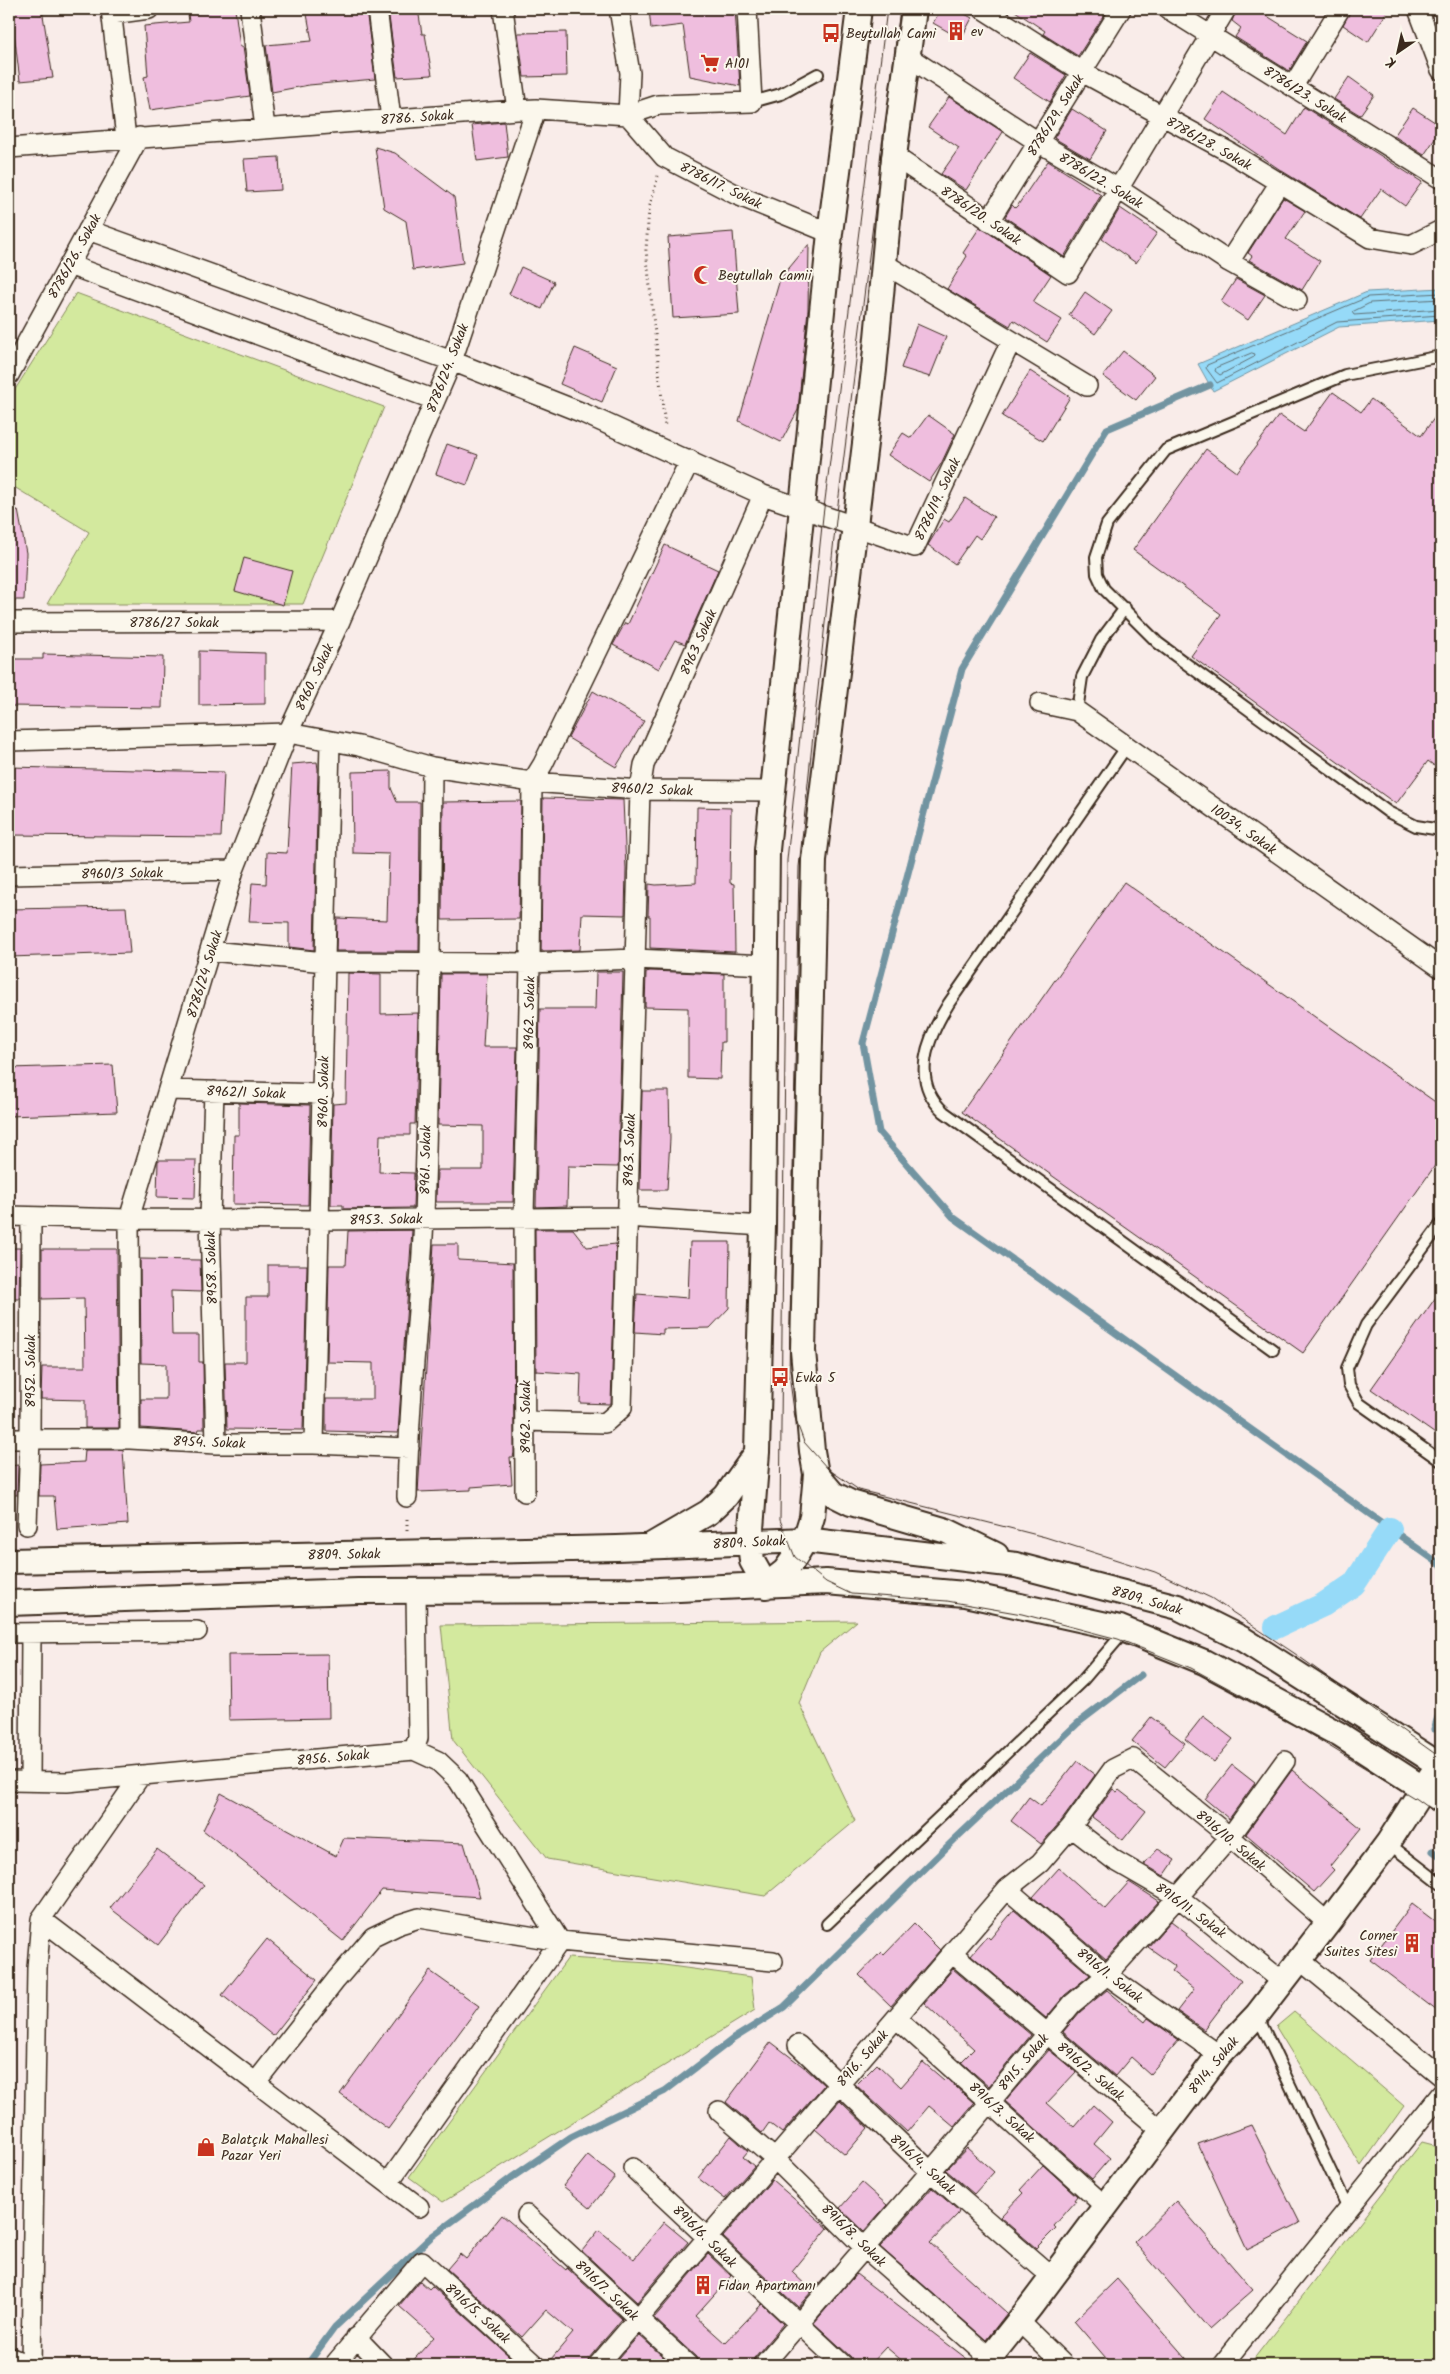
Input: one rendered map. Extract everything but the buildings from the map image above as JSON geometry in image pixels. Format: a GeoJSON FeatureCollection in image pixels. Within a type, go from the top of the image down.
{"type":"FeatureCollection","features":[{"type":"Feature","properties":{"kind":"street"},"geometry":{"type":"LineString","coordinates":[[132,137],[111,11],[149,9]]}},
{"type":"Feature","properties":{"kind":"street"},"geometry":{"type":"LineString","coordinates":[[250,9],[265,128]]}},
{"type":"Feature","properties":{"kind":"street"},"geometry":{"type":"LineString","coordinates":[[377,9],[391,119]]}},
{"type":"Feature","properties":{"kind":"street"},"geometry":{"type":"LineString","coordinates":[[503,9],[517,110]]}},
{"type":"Feature","properties":{"kind":"street"},"geometry":{"type":"LineString","coordinates":[[619,9],[630,73],[628,114]]}},
{"type":"Feature","properties":{"kind":"street"},"geometry":{"type":"LineString","coordinates":[[746,9],[752,102]]}},
{"type":"Feature","properties":{"kind":"street"},"geometry":{"type":"LineString","coordinates":[[766,1586],[752,1561],[750,1542],[757,1452],[763,1226],[767,965],[766,850],[830,233],[859,9]]}},
{"type":"Feature","properties":{"kind":"street"},"geometry":{"type":"LineString","coordinates":[[766,1586],[785,1571],[804,1540],[812,1517],[816,1474],[812,1451],[804,1351],[814,860],[874,370],[894,156],[914,9]]}},
{"type":"Feature","properties":{"kind":"street","name":"8786/28. Sokak"},"geometry":{"type":"LineString","coordinates":[[983,9],[1082,72],[1229,152],[1370,238],[1411,245],[1441,230]]}},
{"type":"Feature","properties":{"kind":"street","name":"8786/29. Sokak"},"geometry":{"type":"LineString","coordinates":[[989,221],[1121,9]]}},
{"type":"Feature","properties":{"kind":"street","name":"8786/23. Sokak"},"geometry":{"type":"LineString","coordinates":[[1168,9],[1441,178]]}},
{"type":"Feature","properties":{"kind":"street"},"geometry":{"type":"LineString","coordinates":[[1117,188],[1226,9]]}},
{"type":"Feature","properties":{"kind":"street"},"geometry":{"type":"LineString","coordinates":[[1293,86],[1340,9]]}},
{"type":"Feature","properties":{"kind":"street"},"geometry":{"type":"LineString","coordinates":[[1418,9],[1441,70]]}},
{"type":"Feature","properties":{"kind":"street","name":"8786/22. Sokak"},"geometry":{"type":"LineString","coordinates":[[907,56],[1038,142],[1117,188],[1229,262],[1297,300]]}},
{"type":"Feature","properties":{"kind":"street","name":"8786. Sokak"},"geometry":{"type":"LineString","coordinates":[[9,148],[132,137],[536,108],[628,114],[658,105],[752,102]]}},
{"type":"Feature","properties":{"kind":"street","name":"8786/24. Sokak"},"geometry":{"type":"LineString","coordinates":[[340,621],[452,360],[536,108]]}},
{"type":"Feature","properties":{"kind":"street","name":"8786/17. Sokak"},"geometry":{"type":"LineString","coordinates":[[628,114],[664,157],[737,195],[830,233]]}},
{"type":"Feature","properties":{"kind":"street","name":"8786/26. Sokak"},"geometry":{"type":"LineString","coordinates":[[9,375],[88,230],[132,137]]}},
{"type":"Feature","properties":{"kind":"street","name":"8786/20. Sokak"},"geometry":{"type":"LineString","coordinates":[[894,156],[1068,274],[1117,188]]}},
{"type":"Feature","properties":{"kind":"street"},"geometry":{"type":"LineString","coordinates":[[1229,262],[1279,184]]}},
{"type":"Feature","properties":{"kind":"street","name":"8786/19. Sokak"},"geometry":{"type":"LineString","coordinates":[[88,230],[452,360],[668,450],[762,496],[915,547],[1011,341]]}},
{"type":"Feature","properties":{"kind":"street"},"geometry":{"type":"LineString","coordinates":[[883,263],[1087,386]]}},
{"type":"Feature","properties":{"kind":"street"},"geometry":{"type":"LineString","coordinates":[[68,265],[435,400]]}},
{"type":"Feature","properties":{"kind":"street"},"geometry":{"type":"LineString","coordinates":[[9,741],[288,733],[330,741],[432,767],[532,782],[543,764],[690,460]]}},
{"type":"Feature","properties":{"kind":"street","name":"8963 Sokak"},"geometry":{"type":"LineString","coordinates":[[640,790],[644,765],[762,496]]}},
{"type":"Feature","properties":{"kind":"street","name":"8786/27 Sokak"},"geometry":{"type":"LineString","coordinates":[[9,622],[340,621]]}},
{"type":"Feature","properties":{"kind":"street","name":"8960. Sokak"},"geometry":{"type":"LineString","coordinates":[[288,733],[340,621]]}},
{"type":"Feature","properties":{"kind":"street","name":"10034. Sokak"},"geometry":{"type":"LineString","coordinates":[[1040,702],[1077,711],[1441,968]]}},
{"type":"Feature","properties":{"kind":"street","name":"8786/24 Sokak"},"geometry":{"type":"LineString","coordinates":[[130,1438],[129,1219],[234,870],[288,733]]}},
{"type":"Feature","properties":{"kind":"street","name":"8960. Sokak"},"geometry":{"type":"LineString","coordinates":[[314,1444],[330,741]]}},
{"type":"Feature","properties":{"kind":"street","name":"8961. Sokak"},"geometry":{"type":"LineString","coordinates":[[407,1497],[424,1219],[432,767]]}},
{"type":"Feature","properties":{"kind":"street","name":"8960/2 Sokak"},"geometry":{"type":"LineString","coordinates":[[532,782],[640,790],[773,791]]}},
{"type":"Feature","properties":{"kind":"street","name":"8962. Sokak"},"geometry":{"type":"LineString","coordinates":[[525,1492],[524,1217],[532,782]]}},
{"type":"Feature","properties":{"kind":"street","name":"8963. Sokak"},"geometry":{"type":"LineString","coordinates":[[525,1421],[605,1423],[622,1408],[626,1217],[640,790]]}},
{"type":"Feature","properties":{"kind":"street","name":"8960/3 Sokak"},"geometry":{"type":"LineString","coordinates":[[9,875],[234,870]]}},
{"type":"Feature","properties":{"kind":"street"},"geometry":{"type":"LineString","coordinates":[[211,951],[325,962],[430,961],[530,963],[635,959],[767,965]]}},
{"type":"Feature","properties":{"kind":"street","name":"8962/1 Sokak"},"geometry":{"type":"LineString","coordinates":[[169,1090],[323,1094]]}},
{"type":"Feature","properties":{"kind":"street","name":"8958. Sokak"},"geometry":{"type":"LineString","coordinates":[[214,1091],[210,1218],[216,1444]]}},
{"type":"Feature","properties":{"kind":"street","name":"8953. Sokak"},"geometry":{"type":"LineString","coordinates":[[9,1216],[320,1220],[626,1217],[763,1226]]}},
{"type":"Feature","properties":{"kind":"street","name":"8952. Sokak"},"geometry":{"type":"LineString","coordinates":[[27,1525],[30,1438],[31,1217]]}},
{"type":"Feature","properties":{"kind":"street","name":"8954. Sokak"},"geometry":{"type":"LineString","coordinates":[[9,1438],[130,1438],[216,1444],[314,1444],[409,1448]]}},
{"type":"Feature","properties":{"kind":"street"},"geometry":{"type":"LineString","coordinates":[[651,1546],[709,1512],[726,1496],[757,1452]]}},
{"type":"Feature","properties":{"kind":"street"},"geometry":{"type":"LineString","coordinates":[[816,1474],[834,1494],[851,1503],[947,1531],[1016,1565]]}},
{"type":"Feature","properties":{"kind":"street","name":"8809. Sokak"},"geometry":{"type":"LineString","coordinates":[[9,1561],[406,1553],[804,1540],[1016,1565],[1178,1607],[1244,1640],[1440,1765]]}},
{"type":"Feature","properties":{"kind":"street"},"geometry":{"type":"LineString","coordinates":[[9,1603],[358,1591],[658,1590],[826,1582],[965,1594],[1120,1628],[1204,1662],[1340,1734],[1432,1794]]}},
{"type":"Feature","properties":{"kind":"street"},"geometry":{"type":"LineString","coordinates":[[414,1750],[418,1738],[416,1592]]}},
{"type":"Feature","properties":{"kind":"street"},"geometry":{"type":"LineString","coordinates":[[9,1633],[197,1632]]}},
{"type":"Feature","properties":{"kind":"street"},"geometry":{"type":"LineString","coordinates":[[30,1780],[31,1633]]}},
{"type":"Feature","properties":{"kind":"street","name":"8956. Sokak"},"geometry":{"type":"LineString","coordinates":[[9,1781],[67,1782],[414,1750],[438,1761],[458,1780],[560,1941]]}},
{"type":"Feature","properties":{"kind":"street","name":"8916. Sokak"},"geometry":{"type":"LineString","coordinates":[[598,2365],[1007,1889],[1040,1862],[1071,1827],[1113,1769],[1133,1759]]}},
{"type":"Feature","properties":{"kind":"street","name":"8916/10. Sokak"},"geometry":{"type":"LineString","coordinates":[[1133,1759],[1230,1837],[1328,1923]]}},
{"type":"Feature","properties":{"kind":"street","name":"8915. Sokak"},"geometry":{"type":"LineString","coordinates":[[763,2365],[931,2172],[1072,2004],[1107,1975],[1230,1837],[1285,1761]]}},
{"type":"Feature","properties":{"kind":"street","name":"8914. Sokak"},"geometry":{"type":"LineString","coordinates":[[987,2362],[1219,2055],[1257,2015],[1284,1982],[1388,1843],[1432,1794],[1440,1765]]}},
{"type":"Feature","properties":{"kind":"street"},"geometry":{"type":"LineString","coordinates":[[32,2365],[36,1968],[41,1918],[141,1775]]}},
{"type":"Feature","properties":{"kind":"street","name":"8916/11. Sokak"},"geometry":{"type":"LineString","coordinates":[[1071,1827],[1114,1860],[1178,1897],[1284,1982]]}},
{"type":"Feature","properties":{"kind":"street","name":"8916/1. Sokak"},"geometry":{"type":"LineString","coordinates":[[1007,1889],[1107,1975],[1219,2055]]}},
{"type":"Feature","properties":{"kind":"street"},"geometry":{"type":"LineString","coordinates":[[41,1918],[419,2207]]}},
{"type":"Feature","properties":{"kind":"street"},"geometry":{"type":"LineString","coordinates":[[256,2082],[336,1980],[373,1937],[400,1924],[420,1918],[560,1941],[773,1962]]}},
{"type":"Feature","properties":{"kind":"street"},"geometry":{"type":"LineString","coordinates":[[388,2183],[560,1941]]}},
{"type":"Feature","properties":{"kind":"street","name":"8916/2. Sokak"},"geometry":{"type":"LineString","coordinates":[[952,1953],[1162,2130]]}},
{"type":"Feature","properties":{"kind":"street"},"geometry":{"type":"LineString","coordinates":[[1300,1960],[1441,2076]]}},
{"type":"Feature","properties":{"kind":"street","name":"8916/3. Sokak"},"geometry":{"type":"LineString","coordinates":[[896,2018],[1106,2207]]}},
{"type":"Feature","properties":{"kind":"street","name":"8916/4. Sokak"},"geometry":{"type":"LineString","coordinates":[[798,2045],[931,2172],[1052,2278]]}},
{"type":"Feature","properties":{"kind":"street"},"geometry":{"type":"LineString","coordinates":[[1222,2365],[1441,2094]]}},
{"type":"Feature","properties":{"kind":"street","name":"8916/8. Sokak"},"geometry":{"type":"LineString","coordinates":[[719,2111],[775,2159],[865,2248],[987,2362]]}},
{"type":"Feature","properties":{"kind":"street","name":"8916/6. Sokak"},"geometry":{"type":"LineString","coordinates":[[633,2168],[798,2325],[843,2365]]}},
{"type":"Feature","properties":{"kind":"street","name":"8916/7. Sokak"},"geometry":{"type":"LineString","coordinates":[[527,2216],[688,2365]]}},
{"type":"Feature","properties":{"kind":"street","name":"8916/5. Sokak"},"geometry":{"type":"LineString","coordinates":[[356,2337],[422,2261],[536,2365]]}},
{"type":"Feature","properties":{"kind":"street"},"geometry":{"type":"LineString","coordinates":[[1019,2321],[1064,2365]]}},
{"type":"Feature","properties":{"kind":"street"},"geometry":{"type":"LineString","coordinates":[[334,2365],[356,2337],[383,2365]]}},
{"type":"Feature","properties":{"kind":"street"},"geometry":{"type":"LineString","coordinates":[[9,2358],[28,2365]]}},
{"type":"Feature","properties":{"kind":"lane","name":"8786. Sokak"},"geometry":{"type":"LineString","coordinates":[[752,102],[781,94],[818,74]]}},
{"type":"Feature","properties":{"kind":"lane"},"geometry":{"type":"LineString","coordinates":[[1441,356],[1345,375],[1166,450],[1107,524],[1096,557],[1097,574],[1104,589],[1158,642],[1388,812],[1416,826],[1441,830]]}},
{"type":"Feature","properties":{"kind":"lane"},"geometry":{"type":"LineString","coordinates":[[1077,711],[1082,677],[1101,640],[1125,608]]}},
{"type":"Feature","properties":{"kind":"lane"},"geometry":{"type":"LineString","coordinates":[[1127,746],[949,1003],[934,1031],[929,1046],[925,1081],[931,1098],[944,1112],[1273,1350]]}},
{"type":"Feature","properties":{"kind":"lane"},"geometry":{"type":"LineString","coordinates":[[1441,1224],[1366,1325],[1347,1368],[1349,1385],[1359,1403],[1441,1462]]}},
{"type":"Feature","properties":{"kind":"lane"},"geometry":{"type":"LineString","coordinates":[[827,1924],[1083,1680],[1118,1639],[1120,1628]]}},
{"type":"Feature","properties":{"kind":"lane"},"geometry":{"type":"LineString","coordinates":[[1388,1843],[1441,1884]]}},
{"type":"Feature","properties":{"kind":"lane"},"geometry":{"type":"LineString","coordinates":[[1257,2015],[1348,2208]]}},
{"type":"Feature","properties":{"kind":"path"},"geometry":{"type":"LineString","coordinates":[[664,157],[648,209],[646,250],[668,450]]}},
{"type":"Feature","properties":{"kind":"path"},"geometry":{"type":"LineString","coordinates":[[406,1553],[407,1497]]}},
{"type":"Feature","properties":{"kind":"green space"},"geometry":{"type":"Polygon","coordinates":[[[76,293],[384,407],[303,604],[47,604],[89,532],[9,484],[9,399],[76,293]]]}},
{"type":"Feature","properties":{"kind":"green space"},"geometry":{"type":"Polygon","coordinates":[[[857,1621],[820,1652],[799,1703],[855,1821],[765,1896],[547,1859],[453,1740],[441,1625],[857,1621]]]}},
{"type":"Feature","properties":{"kind":"green space"},"geometry":{"type":"Polygon","coordinates":[[[568,1958],[649,1963],[751,1977],[755,2010],[443,2202],[409,2177],[568,1958]]]}},
{"type":"Feature","properties":{"kind":"green space"},"geometry":{"type":"Polygon","coordinates":[[[1294,2012],[1404,2106],[1361,2166],[1276,2027],[1294,2012]]]}},
{"type":"Feature","properties":{"kind":"green space"},"geometry":{"type":"Polygon","coordinates":[[[1422,2142],[1441,2147],[1441,2365],[1249,2365],[1422,2142]]]}},
{"type":"Feature","properties":{"kind":"water"},"geometry":{"type":"Polygon","coordinates":[[[1441,288],[1441,320],[1339,327],[1213,391],[1198,364],[1367,292],[1441,288]]]}},
{"type":"Feature","properties":{"kind":"waterway"},"geometry":{"type":"LineString","coordinates":[[1210,385],[1107,429],[962,669],[863,1043],[879,1132],[953,1217],[1441,1565]]}},
{"type":"Feature","properties":{"kind":"waterway"},"geometry":{"type":"LineString","coordinates":[[1276,1627],[1323,1605],[1354,1584],[1390,1529]]}},
{"type":"Feature","properties":{"kind":"waterway"},"geometry":{"type":"LineString","coordinates":[[307,2365],[335,2327],[431,2237],[511,2178],[571,2137],[665,2091],[733,2039],[784,2007],[954,1840],[1078,1723],[1141,1675]]}},
{"type":"Feature","properties":{"kind":"waterway"},"geometry":{"type":"LineString","coordinates":[[1434,1729],[1441,1708]]}},
{"type":"Feature","properties":{"kind":"waterway"},"geometry":{"type":"LineString","coordinates":[[1433,1851],[1441,1857]]}},
{"type":"Feature","properties":{"kind":"tram line"},"geometry":{"type":"LineString","coordinates":[[887,9],[823,516],[787,860],[780,1520],[795,1557],[826,1582],[851,1594],[947,1601],[1022,1614],[1118,1639],[1191,1668],[1278,1715],[1416,1799],[1441,1817]]}},
{"type":"Feature","properties":{"kind":"tram line"},"geometry":{"type":"LineString","coordinates":[[900,9],[836,520],[799,867],[789,1374],[795,1418],[804,1442],[828,1469],[859,1490],[1045,1537],[1155,1572],[1211,1598],[1294,1653],[1441,1758]]}},
{"type":"Feature","properties":{"kind":"place","name":"ev"},"geometry":{"type":"Point","coordinates":[956,31]}},
{"type":"Feature","properties":{"kind":"place","name":"Beytullah Cami"},"geometry":{"type":"Point","coordinates":[831,33]}},
{"type":"Feature","properties":{"kind":"place","name":"A101"},"geometry":{"type":"Point","coordinates":[710,63]}},
{"type":"Feature","properties":{"kind":"place","name":"Beytullah Camii"},"geometry":{"type":"Point","coordinates":[703,275]}},
{"type":"Feature","properties":{"kind":"place","name":"Evka 5"},"geometry":{"type":"Point","coordinates":[780,1377]}},
{"type":"Feature","properties":{"kind":"place","name":"Corner Suites Sitesi"},"geometry":{"type":"Point","coordinates":[1412,1943]}},
{"type":"Feature","properties":{"kind":"place","name":"Balatçık Mahallesi Pazar Yeri"},"geometry":{"type":"Point","coordinates":[206,2147]}},
{"type":"Feature","properties":{"kind":"place","name":"Fidan Apartmanı"},"geometry":{"type":"Point","coordinates":[703,2285]}}]}
